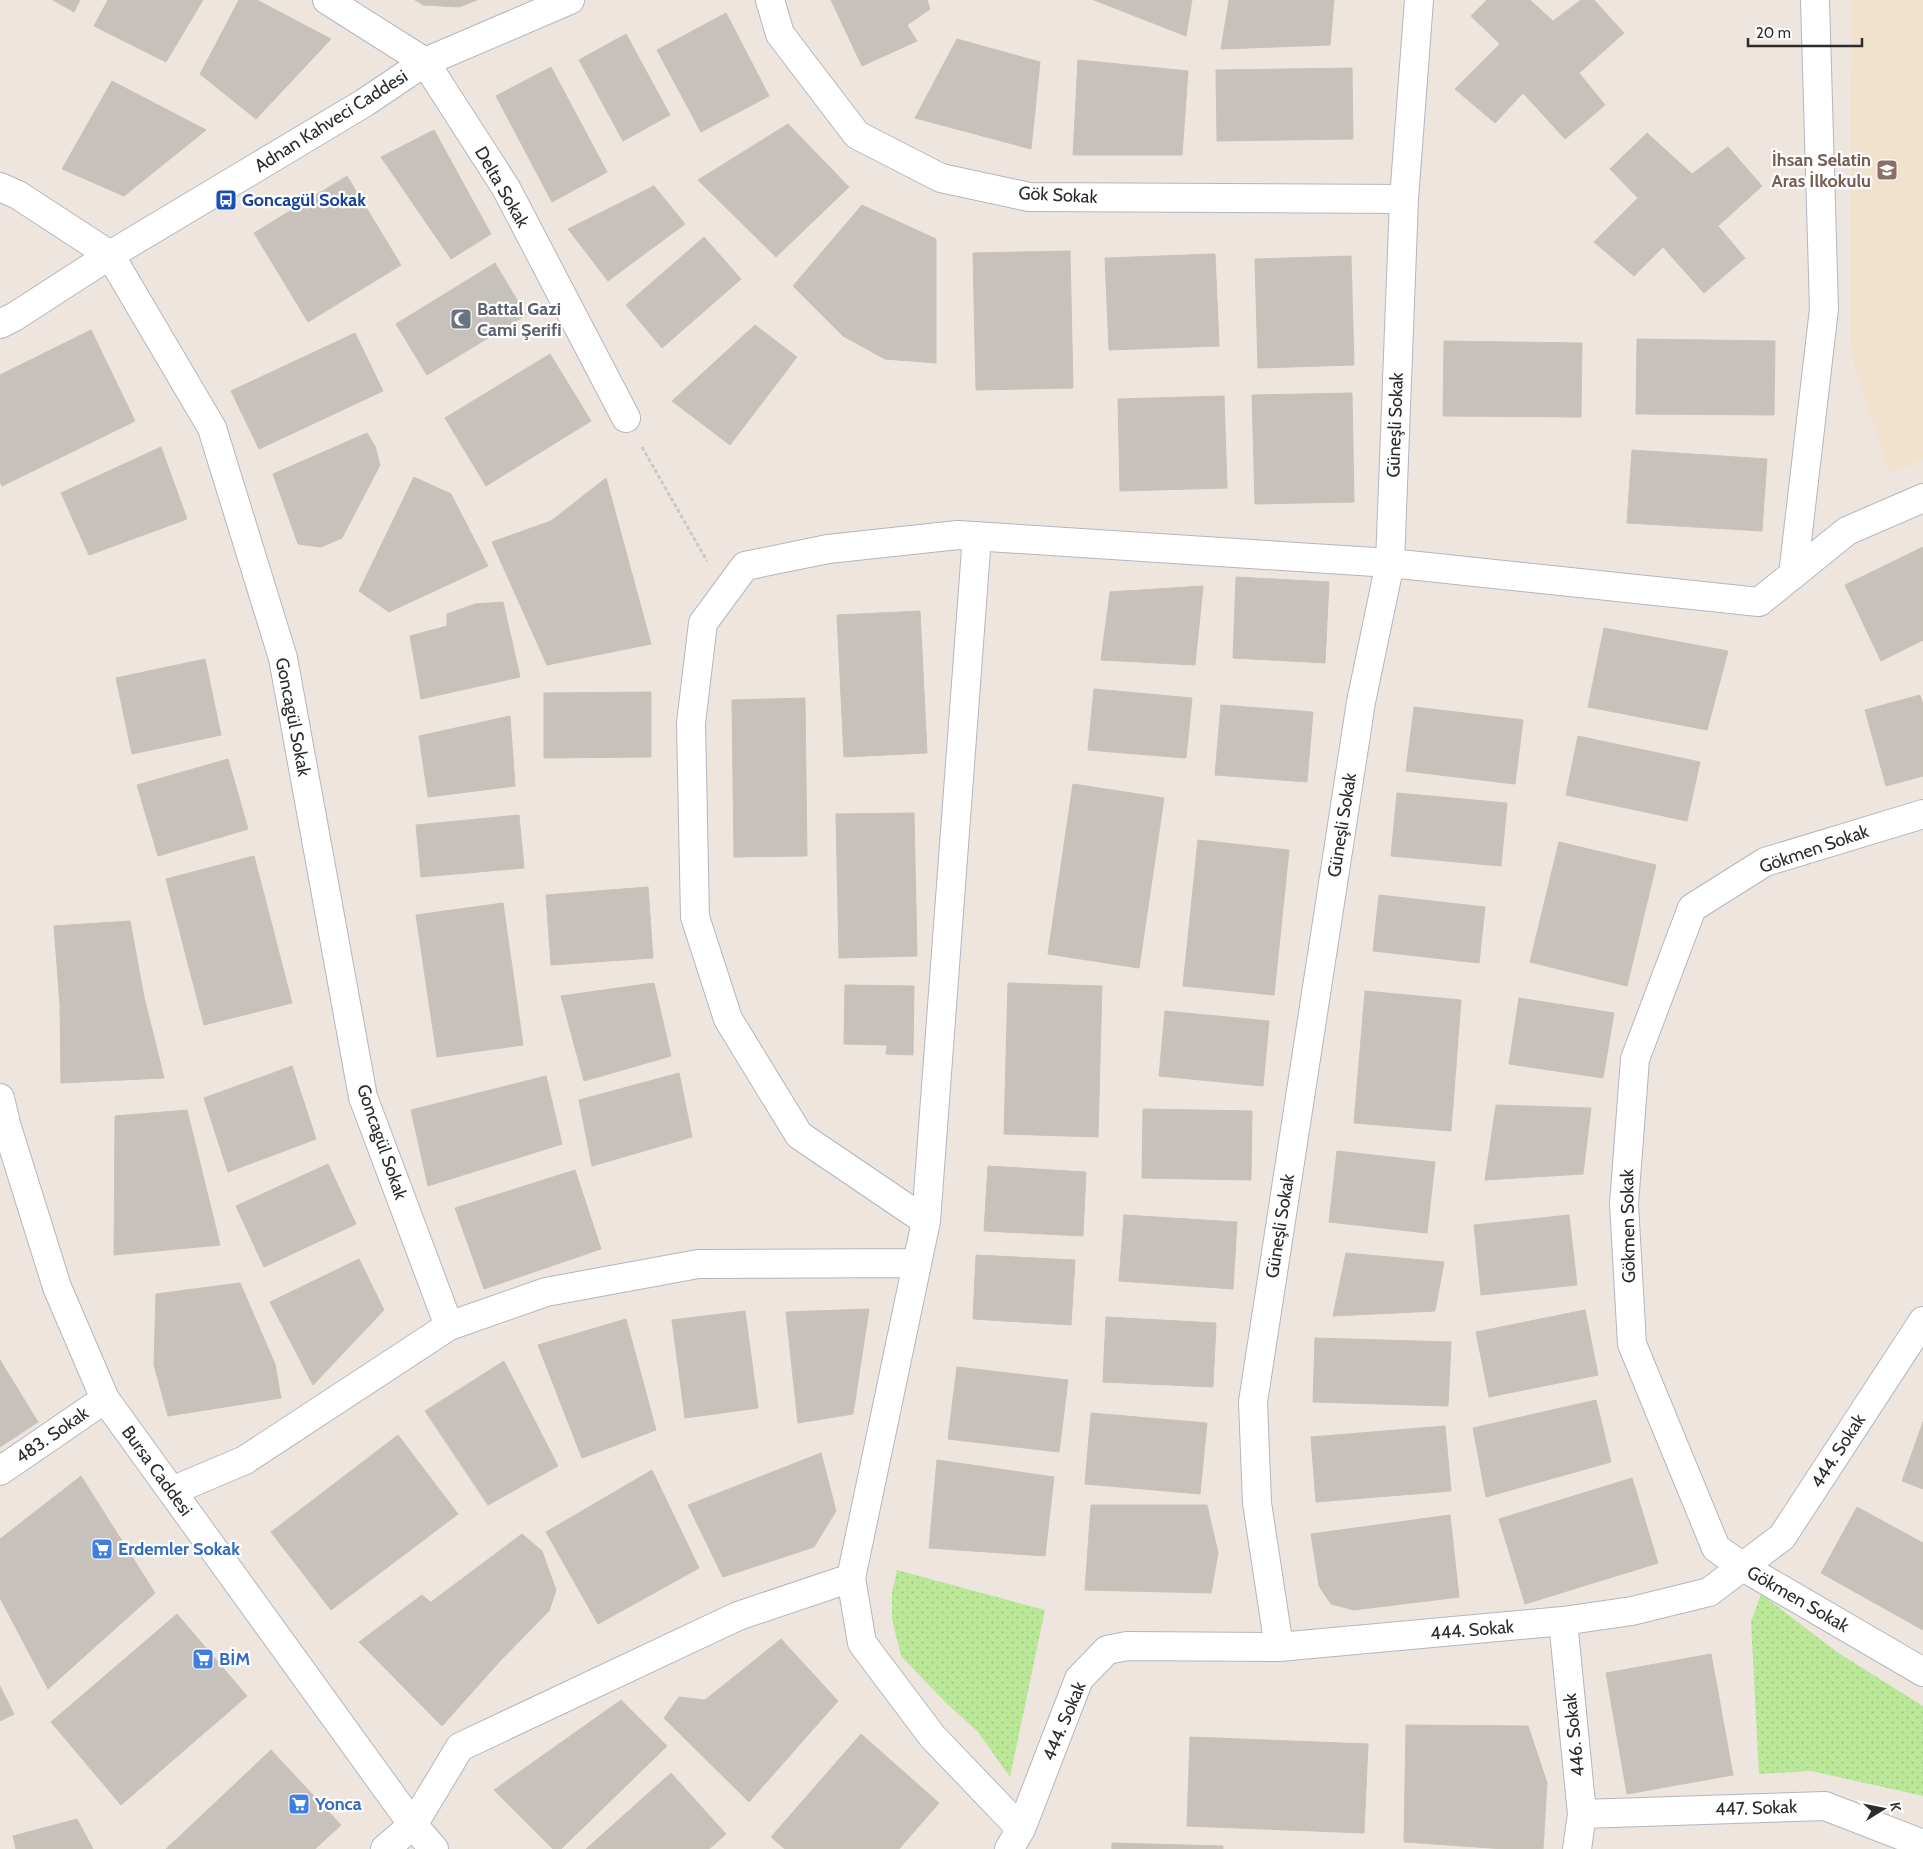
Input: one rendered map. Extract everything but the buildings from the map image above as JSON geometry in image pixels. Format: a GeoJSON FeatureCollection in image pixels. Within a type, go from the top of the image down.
{"type":"FeatureCollection","features":[{"type":"Feature","properties":{"kind":"street","name":"Delta Sokak"},"geometry":{"type":"LineString","coordinates":[[327,0],[425,62],[506,188],[626,418]]}},
{"type":"Feature","properties":{"kind":"street","name":"Adnan Kahveci Caddesi"},"geometry":{"type":"LineString","coordinates":[[0,324],[14,317],[110,255],[364,103],[425,62],[570,0]]}},
{"type":"Feature","properties":{"kind":"street","name":"Gök Sokak"},"geometry":{"type":"LineString","coordinates":[[770,0],[780,34],[857,135],[941,178],[1029,197],[1404,199]]}},
{"type":"Feature","properties":{"kind":"street","name":"Güneşli Sokak"},"geometry":{"type":"LineString","coordinates":[[1279,1647],[1257,1503],[1253,1402],[1361,702],[1390,563],[1404,199],[1419,0]]}},
{"type":"Feature","properties":{"kind":"street"},"geometry":{"type":"LineString","coordinates":[[1793,575],[1824,310],[1815,0]]}},
{"type":"Feature","properties":{"kind":"street","name":"Goncagül Sokak"},"geometry":{"type":"LineString","coordinates":[[0,187],[18,195],[110,255],[212,428],[283,658],[363,1097],[448,1326]]}},
{"type":"Feature","properties":{"kind":"street"},"geometry":{"type":"LineString","coordinates":[[926,1222],[799,1135],[728,1019],[696,917],[692,723],[703,623],[744,566],[828,549],[958,534],[1390,563],[1759,602],[1847,531],[1923,498]]}},
{"type":"Feature","properties":{"kind":"street"},"geometry":{"type":"LineString","coordinates":[[977,536],[926,1222],[850,1578],[862,1643],[932,1736],[1015,1839]]}},
{"type":"Feature","properties":{"kind":"street","name":"Gökmen Sokak"},"geometry":{"type":"LineString","coordinates":[[1923,814],[1765,862],[1692,908],[1634,1059],[1624,1204],[1632,1344],[1716,1548],[1743,1567],[1923,1672]]}},
{"type":"Feature","properties":{"kind":"street","name":"Bursa Caddesi"},"geometry":{"type":"LineString","coordinates":[[0,1098],[3,1126],[57,1287],[105,1399],[413,1825],[434,1849]]}},
{"type":"Feature","properties":{"kind":"street"},"geometry":{"type":"LineString","coordinates":[[172,1491],[245,1460],[448,1326],[546,1292],[698,1264],[917,1263]]}},
{"type":"Feature","properties":{"kind":"street","name":"444. Sokak"},"geometry":{"type":"LineString","coordinates":[[1015,1839],[1079,1679],[1108,1650],[1127,1646],[1279,1647],[1563,1622],[1632,1611],[1709,1592],[1782,1537],[1923,1321]]}},
{"type":"Feature","properties":{"kind":"street","name":"483. Sokak"},"geometry":{"type":"LineString","coordinates":[[0,1471],[105,1399]]}},
{"type":"Feature","properties":{"kind":"street"},"geometry":{"type":"LineString","coordinates":[[385,1849],[413,1825],[460,1747],[738,1616],[850,1578]]}},
{"type":"Feature","properties":{"kind":"street","name":"446. Sokak"},"geometry":{"type":"LineString","coordinates":[[1563,1622],[1582,1814],[1577,1849]]}},
{"type":"Feature","properties":{"kind":"street","name":"447. Sokak"},"geometry":{"type":"LineString","coordinates":[[1582,1814],[1825,1806],[1923,1844]]}},
{"type":"Feature","properties":{"kind":"path"},"geometry":{"type":"LineString","coordinates":[[626,418],[725,593]]}},
{"type":"Feature","properties":{"kind":"shaded area","name":"İhsan Selatin Aras İlkokulu"},"geometry":{"type":"Polygon","coordinates":[[[1851,0],[1923,0],[1923,460],[1890,473],[1855,368],[1850,340],[1851,0]]]}},
{"type":"Feature","properties":{"kind":"green space"},"geometry":{"type":"Polygon","coordinates":[[[897,1570],[1045,1610],[1010,1777],[977,1731],[947,1704],[901,1656],[892,1619],[892,1592],[897,1570]]]}},
{"type":"Feature","properties":{"kind":"green space"},"geometry":{"type":"Polygon","coordinates":[[[1761,1594],[1837,1652],[1923,1706],[1923,1796],[1811,1771],[1759,1774],[1751,1622],[1761,1594]]]}},
{"type":"Feature","properties":{"kind":"place","name":"İhsan Selatin Aras İlkokulu"},"geometry":{"type":"Point","coordinates":[1887,170]}},
{"type":"Feature","properties":{"kind":"place","name":"Goncagül Sokak"},"geometry":{"type":"Point","coordinates":[226,200]}},
{"type":"Feature","properties":{"kind":"place","name":"Battal Gazi Cami Şerifi"},"geometry":{"type":"Point","coordinates":[461,319]}},
{"type":"Feature","properties":{"kind":"place","name":"Erdemler Sokak"},"geometry":{"type":"Point","coordinates":[102,1549]}},
{"type":"Feature","properties":{"kind":"place","name":"BİM"},"geometry":{"type":"Point","coordinates":[203,1659]}},
{"type":"Feature","properties":{"kind":"place","name":"Yonca"},"geometry":{"type":"Point","coordinates":[299,1804]}}]}
